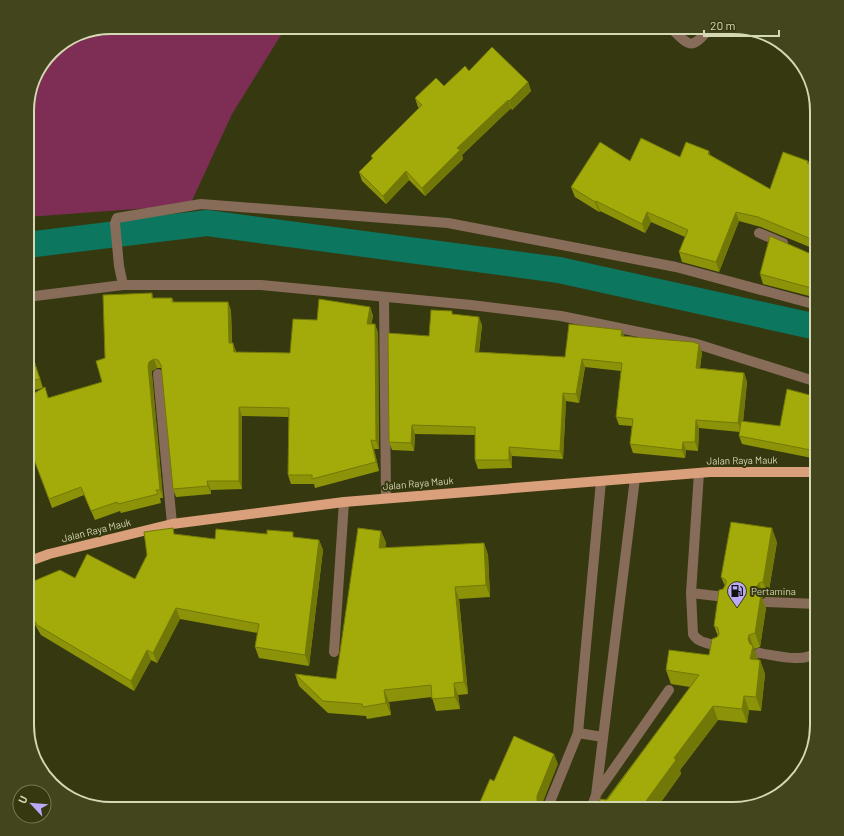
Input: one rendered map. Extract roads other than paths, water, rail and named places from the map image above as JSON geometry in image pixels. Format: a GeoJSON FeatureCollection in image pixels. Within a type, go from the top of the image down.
{"type":"FeatureCollection","features":[{"type":"Feature","properties":{"kind":"main road","name":"Jalan Raya Mauk"},"geometry":{"type":"LineString","coordinates":[[34,559],[49,554],[172,524],[344,502],[699,473],[810,472]]}},
{"type":"Feature","properties":{"kind":"street"},"geometry":{"type":"LineString","coordinates":[[676,34],[683,41],[690,44],[697,43],[705,34]]}},
{"type":"Feature","properties":{"kind":"street"},"geometry":{"type":"LineString","coordinates":[[123,285],[119,266],[116,223],[117,218],[201,204],[448,223],[676,267],[810,303]]}},
{"type":"Feature","properties":{"kind":"street"},"geometry":{"type":"LineString","coordinates":[[759,233],[795,248]]}},
{"type":"Feature","properties":{"kind":"street"},"geometry":{"type":"LineString","coordinates":[[34,296],[123,285],[261,285],[561,316],[697,344],[810,380]]}},
{"type":"Feature","properties":{"kind":"street"},"geometry":{"type":"LineString","coordinates":[[384,297],[386,498]]}},
{"type":"Feature","properties":{"kind":"street"},"geometry":{"type":"LineString","coordinates":[[158,374],[172,524]]}},
{"type":"Feature","properties":{"kind":"street"},"geometry":{"type":"LineString","coordinates":[[699,473],[691,593],[692,634],[696,640],[700,642],[718,646]]}},
{"type":"Feature","properties":{"kind":"street"},"geometry":{"type":"LineString","coordinates":[[594,802],[596,795],[636,478]]}},
{"type":"Feature","properties":{"kind":"street"},"geometry":{"type":"LineString","coordinates":[[550,802],[578,733],[601,481]]}},
{"type":"Feature","properties":{"kind":"street"},"geometry":{"type":"LineString","coordinates":[[334,652],[344,502]]}},
{"type":"Feature","properties":{"kind":"street"},"geometry":{"type":"LineString","coordinates":[[691,593],[725,597]]}},
{"type":"Feature","properties":{"kind":"street"},"geometry":{"type":"LineString","coordinates":[[767,602],[810,604]]}},
{"type":"Feature","properties":{"kind":"street"},"geometry":{"type":"LineString","coordinates":[[759,653],[804,658],[810,656]]}},
{"type":"Feature","properties":{"kind":"street"},"geometry":{"type":"LineString","coordinates":[[596,795],[669,690]]}},
{"type":"Feature","properties":{"kind":"street"},"geometry":{"type":"LineString","coordinates":[[578,733],[603,737]]}},
{"type":"Feature","properties":{"kind":"waterway"},"geometry":{"type":"LineString","coordinates":[[34,244],[207,223],[559,270],[810,325]]}},
{"type":"Feature","properties":{"kind":"place","name":"Pertamina"},"geometry":{"type":"Point","coordinates":[737,608]}}]}
